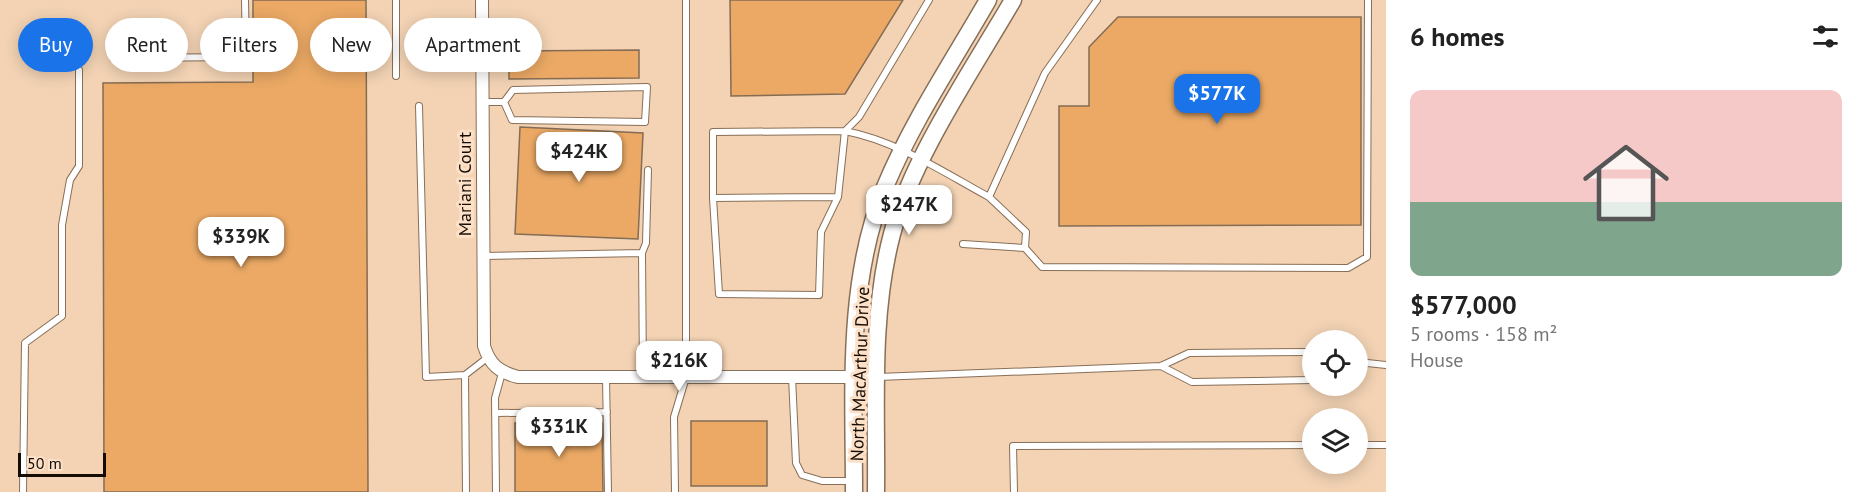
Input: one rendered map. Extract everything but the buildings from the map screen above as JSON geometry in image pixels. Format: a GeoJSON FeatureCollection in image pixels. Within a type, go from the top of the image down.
{"type":"FeatureCollection","features":[{"type":"Feature","properties":{"kind":"main road","name":"North MacArthur Drive"},"geometry":{"type":"LineString","coordinates":[[854,487],[859,289],[873,224],[885,187],[903,150],[988,0]]}},
{"type":"Feature","properties":{"kind":"main road","name":"North MacArthur Drive"},"geometry":{"type":"LineString","coordinates":[[876,492],[880,291],[892,233],[904,196],[922,160],[1013,0]]}},
{"type":"Feature","properties":{"kind":"street","name":"Mariani Court"},"geometry":{"type":"LineString","coordinates":[[482,0],[483,346],[494,365]]}},
{"type":"Feature","properties":{"kind":"street"},"geometry":{"type":"LineString","coordinates":[[494,365],[518,377],[877,377]]}},
{"type":"Feature","properties":{"kind":"lane"},"geometry":{"type":"LineString","coordinates":[[188,57],[246,57],[245,0]]}},
{"type":"Feature","properties":{"kind":"lane"},"geometry":{"type":"LineString","coordinates":[[396,0],[396,76]]}},
{"type":"Feature","properties":{"kind":"lane"},"geometry":{"type":"LineString","coordinates":[[675,492],[674,417],[686,377],[687,0]]}},
{"type":"Feature","properties":{"kind":"lane"},"geometry":{"type":"LineString","coordinates":[[929,0],[859,117],[845,131],[838,197],[821,232],[819,295],[719,294],[713,198],[713,132],[845,131],[869,135],[903,150],[989,197],[1026,232],[1025,248]]}},
{"type":"Feature","properties":{"kind":"lane"},"geometry":{"type":"LineString","coordinates":[[989,197],[1045,73],[1097,0]]}},
{"type":"Feature","properties":{"kind":"lane"},"geometry":{"type":"LineString","coordinates":[[963,244],[1025,248],[1042,267],[1348,268],[1367,257],[1368,0]]}},
{"type":"Feature","properties":{"kind":"lane"},"geometry":{"type":"LineString","coordinates":[[23,492],[25,343],[62,316],[62,225],[70,180],[79,166],[79,72]]}},
{"type":"Feature","properties":{"kind":"lane"},"geometry":{"type":"LineString","coordinates":[[647,87],[645,122],[512,120],[504,102],[513,90],[647,87]]}},
{"type":"Feature","properties":{"kind":"lane"},"geometry":{"type":"LineString","coordinates":[[483,102],[504,102]]}},
{"type":"Feature","properties":{"kind":"lane"},"geometry":{"type":"LineString","coordinates":[[418,106],[426,377],[465,375],[494,365],[496,492]]}},
{"type":"Feature","properties":{"kind":"lane"},"geometry":{"type":"LineString","coordinates":[[643,377],[642,253],[646,243],[648,170]]}},
{"type":"Feature","properties":{"kind":"lane"},"geometry":{"type":"LineString","coordinates":[[713,198],[838,197]]}},
{"type":"Feature","properties":{"kind":"lane"},"geometry":{"type":"LineString","coordinates":[[483,256],[642,253]]}},
{"type":"Feature","properties":{"kind":"lane"},"geometry":{"type":"LineString","coordinates":[[877,377],[1161,366],[1189,353],[1302,352]]}},
{"type":"Feature","properties":{"kind":"lane"},"geometry":{"type":"LineString","coordinates":[[1368,364],[1386,365]]}},
{"type":"Feature","properties":{"kind":"lane"},"geometry":{"type":"LineString","coordinates":[[1161,366],[1192,382],[1302,380]]}},
{"type":"Feature","properties":{"kind":"lane"},"geometry":{"type":"LineString","coordinates":[[465,375],[466,492]]}},
{"type":"Feature","properties":{"kind":"lane"},"geometry":{"type":"LineString","coordinates":[[606,377],[608,492]]}},
{"type":"Feature","properties":{"kind":"lane"},"geometry":{"type":"LineString","coordinates":[[792,377],[796,463],[802,475],[854,487]]}},
{"type":"Feature","properties":{"kind":"lane"},"geometry":{"type":"LineString","coordinates":[[495,413],[607,412]]}},
{"type":"Feature","properties":{"kind":"lane"},"geometry":{"type":"LineString","coordinates":[[1014,492],[1013,446],[1302,445]]}},
{"type":"Feature","properties":{"kind":"lane"},"geometry":{"type":"LineString","coordinates":[[1368,445],[1386,445]]}},
{"type":"Feature","properties":{"kind":"shaded area"},"geometry":{"type":"Polygon","coordinates":[[[0,0],[1386,0],[1386,492],[0,492],[0,0]]]}}]}
